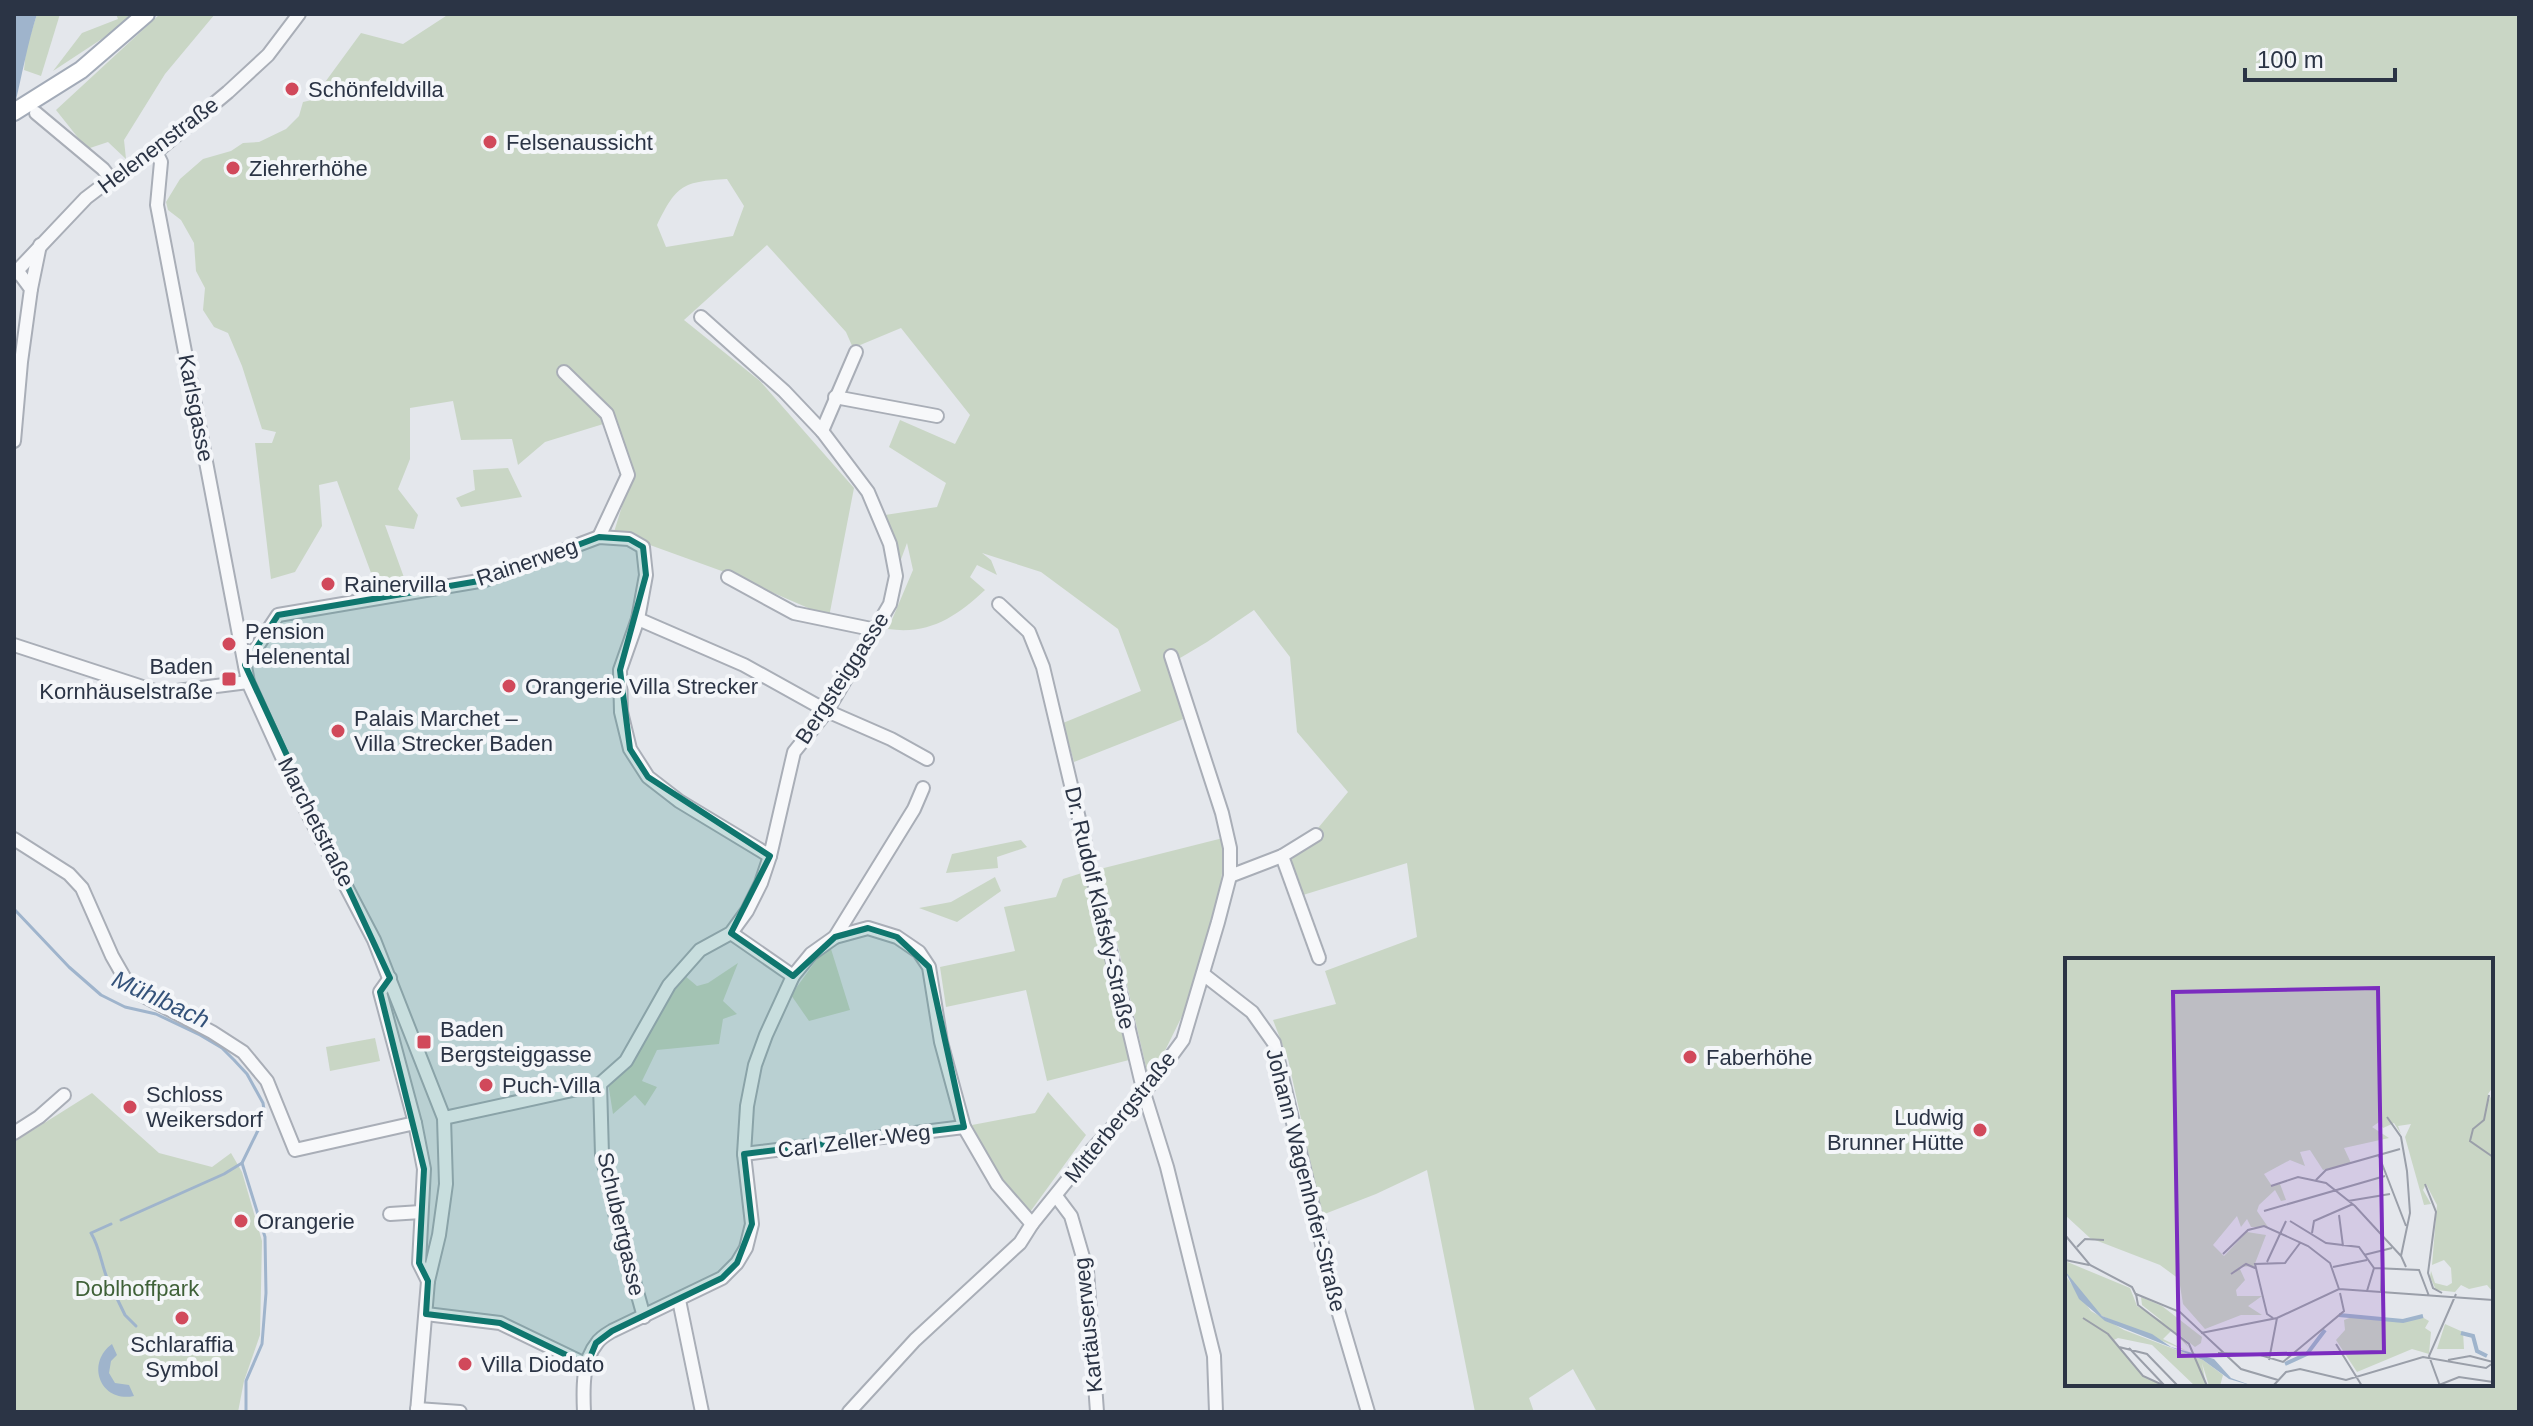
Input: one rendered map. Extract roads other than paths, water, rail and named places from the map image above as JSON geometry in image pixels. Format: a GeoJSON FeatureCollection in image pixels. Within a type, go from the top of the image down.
{"type":"FeatureCollection","features":[{"type":"Feature","properties":{"kind":"main road"},"geometry":{"type":"LineString","coordinates":[[14,112],[57,86],[146,14]]}},
{"type":"Feature","properties":{"kind":"street","name":"Helenenstraße"},"geometry":{"type":"LineString","coordinates":[[15,272],[86,198],[156,152],[228,92],[268,55],[299,14]]}},
{"type":"Feature","properties":{"kind":"street"},"geometry":{"type":"LineString","coordinates":[[36,113],[111,179]]}},
{"type":"Feature","properties":{"kind":"street","name":"Karlsgasse"},"geometry":{"type":"LineString","coordinates":[[156,152],[161,162],[157,205],[245,665]]}},
{"type":"Feature","properties":{"kind":"street"},"geometry":{"type":"LineString","coordinates":[[14,441],[21,362],[40,245]]}},
{"type":"Feature","properties":{"kind":"street"},"geometry":{"type":"LineString","coordinates":[[15,272],[31,289]]}},
{"type":"Feature","properties":{"kind":"street","name":"Bergsteiggasse"},"geometry":{"type":"LineString","coordinates":[[600,1084],[626,1061],[669,985],[700,950],[731,933],[747,911],[770,856],[794,752],[827,711],[876,630],[890,604],[896,576],[890,544],[868,492],[822,431],[784,391],[701,317]]}},
{"type":"Feature","properties":{"kind":"street"},"geometry":{"type":"LineString","coordinates":[[822,431],[856,352]]}},
{"type":"Feature","properties":{"kind":"street"},"geometry":{"type":"LineString","coordinates":[[564,372],[607,414],[628,475],[599,537]]}},
{"type":"Feature","properties":{"kind":"street"},"geometry":{"type":"LineString","coordinates":[[835,397],[937,416]]}},
{"type":"Feature","properties":{"kind":"street","name":"Rainerweg"},"geometry":{"type":"LineString","coordinates":[[245,665],[278,615],[485,580],[599,537],[629,539],[643,547],[646,575],[638,619]]}},
{"type":"Feature","properties":{"kind":"street"},"geometry":{"type":"LineString","coordinates":[[728,577],[794,613],[876,630]]}},
{"type":"Feature","properties":{"kind":"street","name":"Dr. Rudolf Klafsky-Straße"},"geometry":{"type":"LineString","coordinates":[[999,604],[1029,632],[1043,667],[1144,1093],[1167,1167],[1214,1356],[1216,1412]]}},
{"type":"Feature","properties":{"kind":"street"},"geometry":{"type":"LineString","coordinates":[[770,856],[679,801],[648,777],[630,749],[621,712],[620,670],[638,619],[744,665],[827,711],[891,739],[927,759]]}},
{"type":"Feature","properties":{"kind":"street"},"geometry":{"type":"LineString","coordinates":[[14,645],[161,693],[248,682]]}},
{"type":"Feature","properties":{"kind":"street","name":"Mitterbergstraße"},"geometry":{"type":"LineString","coordinates":[[849,1412],[915,1340],[1020,1243],[1091,1151],[1144,1093],[1183,1040],[1230,876],[1230,848],[1222,813],[1171,656]]}},
{"type":"Feature","properties":{"kind":"street","name":"Marchetstraße"},"geometry":{"type":"LineString","coordinates":[[245,665],[248,682],[306,810],[360,909],[444,1118],[446,1184],[439,1235],[428,1281],[417,1411]]}},
{"type":"Feature","properties":{"kind":"street"},"geometry":{"type":"LineString","coordinates":[[835,937],[914,809],[923,788]]}},
{"type":"Feature","properties":{"kind":"street"},"geometry":{"type":"LineString","coordinates":[[1230,876],[1282,856],[1316,835]]}},
{"type":"Feature","properties":{"kind":"street"},"geometry":{"type":"LineString","coordinates":[[14,839],[69,874],[82,888],[128,984],[140,994],[243,1052],[267,1081],[295,1150],[415,1123]]}},
{"type":"Feature","properties":{"kind":"street"},"geometry":{"type":"LineString","coordinates":[[1282,856],[1319,958]]}},
{"type":"Feature","properties":{"kind":"street"},"geometry":{"type":"LineString","coordinates":[[584,1412],[583,1387],[596,1343],[612,1331],[722,1278],[746,1248],[752,1224],[744,1154],[747,1106],[755,1065],[793,976],[811,954],[835,937],[868,928],[897,937],[919,952],[929,967],[941,1042],[964,1127],[997,1184],[1032,1224]]}},
{"type":"Feature","properties":{"kind":"street"},"geometry":{"type":"LineString","coordinates":[[731,933],[793,976]]}},
{"type":"Feature","properties":{"kind":"street","name":"Johann Wagenhofer-Straße"},"geometry":{"type":"LineString","coordinates":[[1203,974],[1252,1012],[1274,1043],[1337,1307],[1368,1412]]}},
{"type":"Feature","properties":{"kind":"street","name":"Marchetstraße"},"geometry":{"type":"LineString","coordinates":[[390,978],[380,992],[424,1169],[419,1263],[428,1281]]}},
{"type":"Feature","properties":{"kind":"street"},"geometry":{"type":"LineString","coordinates":[[444,1118],[600,1084]]}},
{"type":"Feature","properties":{"kind":"street","name":"Schubertgasse"},"geometry":{"type":"LineString","coordinates":[[600,1084],[602,1155],[644,1317]]}},
{"type":"Feature","properties":{"kind":"street"},"geometry":{"type":"LineString","coordinates":[[14,1133],[64,1095]]}},
{"type":"Feature","properties":{"kind":"street","name":"Carl Zeller-Weg"},"geometry":{"type":"LineString","coordinates":[[744,1154],[964,1127]]}},
{"type":"Feature","properties":{"kind":"street","name":"Kartäuserweg"},"geometry":{"type":"LineString","coordinates":[[1056,1196],[1071,1216],[1087,1271],[1097,1412]]}},
{"type":"Feature","properties":{"kind":"street"},"geometry":{"type":"LineString","coordinates":[[390,1214],[421,1212]]}},
{"type":"Feature","properties":{"kind":"street"},"geometry":{"type":"LineString","coordinates":[[439,1235],[454,1237]]}},
{"type":"Feature","properties":{"kind":"street","name":"Schubertgasse"},"geometry":{"type":"LineString","coordinates":[[679,1300],[702,1412]]}},
{"type":"Feature","properties":{"kind":"street"},"geometry":{"type":"LineString","coordinates":[[426,1314],[500,1323],[587,1365]]}},
{"type":"Feature","properties":{"kind":"street"},"geometry":{"type":"LineString","coordinates":[[417,1411],[460,1412]]}},
{"type":"Feature","properties":{"kind":"water"},"geometry":{"type":"Polygon","coordinates":[[[16,14],[37,14],[14,108],[16,14]]]}},
{"type":"Feature","properties":{"kind":"water"},"geometry":{"type":"Polygon","coordinates":[[[112,1344],[117,1355],[111,1361],[109,1373],[115,1383],[129,1385],[134,1396],[113,1394],[100,1380],[99,1362],[112,1344]]]}},
{"type":"Feature","properties":{"kind":"waterway","name":"Mühlbach"},"geometry":{"type":"LineString","coordinates":[[14,909],[69,967],[101,995],[125,1007],[156,1014],[222,1048],[247,1074],[263,1103],[265,1116],[242,1163],[265,1237],[266,1293],[262,1344],[246,1381],[246,1412]]}},
{"type":"Feature","properties":{"kind":"waterway"},"geometry":{"type":"LineString","coordinates":[[121,1220],[242,1163]]}},
{"type":"Feature","properties":{"kind":"waterway"},"geometry":{"type":"LineString","coordinates":[[107,1278],[91,1233],[111,1224]]}},
{"type":"Feature","properties":{"kind":"waterway"},"geometry":{"type":"LineString","coordinates":[[111,1286],[125,1315],[136,1326]]}},
{"type":"Feature","properties":{"kind":"place","name":"Schönfeldvilla"},"geometry":{"type":"Point","coordinates":[292,89]}},
{"type":"Feature","properties":{"kind":"place","name":"Felsenaussicht"},"geometry":{"type":"Point","coordinates":[490,142]}},
{"type":"Feature","properties":{"kind":"place","name":"Ziehrerhöhe"},"geometry":{"type":"Point","coordinates":[233,168]}},
{"type":"Feature","properties":{"kind":"place","name":"Rainervilla"},"geometry":{"type":"Point","coordinates":[328,584]}},
{"type":"Feature","properties":{"kind":"place","name":"Pension Helenental"},"geometry":{"type":"Point","coordinates":[229,644]}},
{"type":"Feature","properties":{"kind":"place","name":"Baden Kornhäuselstraße"},"geometry":{"type":"Point","coordinates":[229,679]}},
{"type":"Feature","properties":{"kind":"place","name":"Orangerie Villa Strecker"},"geometry":{"type":"Point","coordinates":[509,686]}},
{"type":"Feature","properties":{"kind":"place","name":"Palais Marchet – Villa Strecker Baden"},"geometry":{"type":"Point","coordinates":[338,731]}},
{"type":"Feature","properties":{"kind":"place","name":"Baden Bergsteiggasse"},"geometry":{"type":"Point","coordinates":[424,1042]}},
{"type":"Feature","properties":{"kind":"place","name":"Faberhöhe"},"geometry":{"type":"Point","coordinates":[1690,1057]}},
{"type":"Feature","properties":{"kind":"place","name":"Puch-Villa"},"geometry":{"type":"Point","coordinates":[486,1085]}},
{"type":"Feature","properties":{"kind":"place","name":"Schloss Weikersdorf"},"geometry":{"type":"Point","coordinates":[130,1107]}},
{"type":"Feature","properties":{"kind":"place","name":"Ludwig Brunner Hütte"},"geometry":{"type":"Point","coordinates":[1980,1130]}},
{"type":"Feature","properties":{"kind":"place","name":"Orangerie"},"geometry":{"type":"Point","coordinates":[241,1221]}},
{"type":"Feature","properties":{"kind":"place","name":"Schlaraffia Symbol"},"geometry":{"type":"Point","coordinates":[182,1318]}},
{"type":"Feature","properties":{"kind":"place","name":"Villa Diodato"},"geometry":{"type":"Point","coordinates":[465,1364]}},
{"type":"Feature","properties":{"kind":"park label","name":"Doblhoffpark"},"geometry":{"type":"Point","coordinates":[137,1288]}}]}
